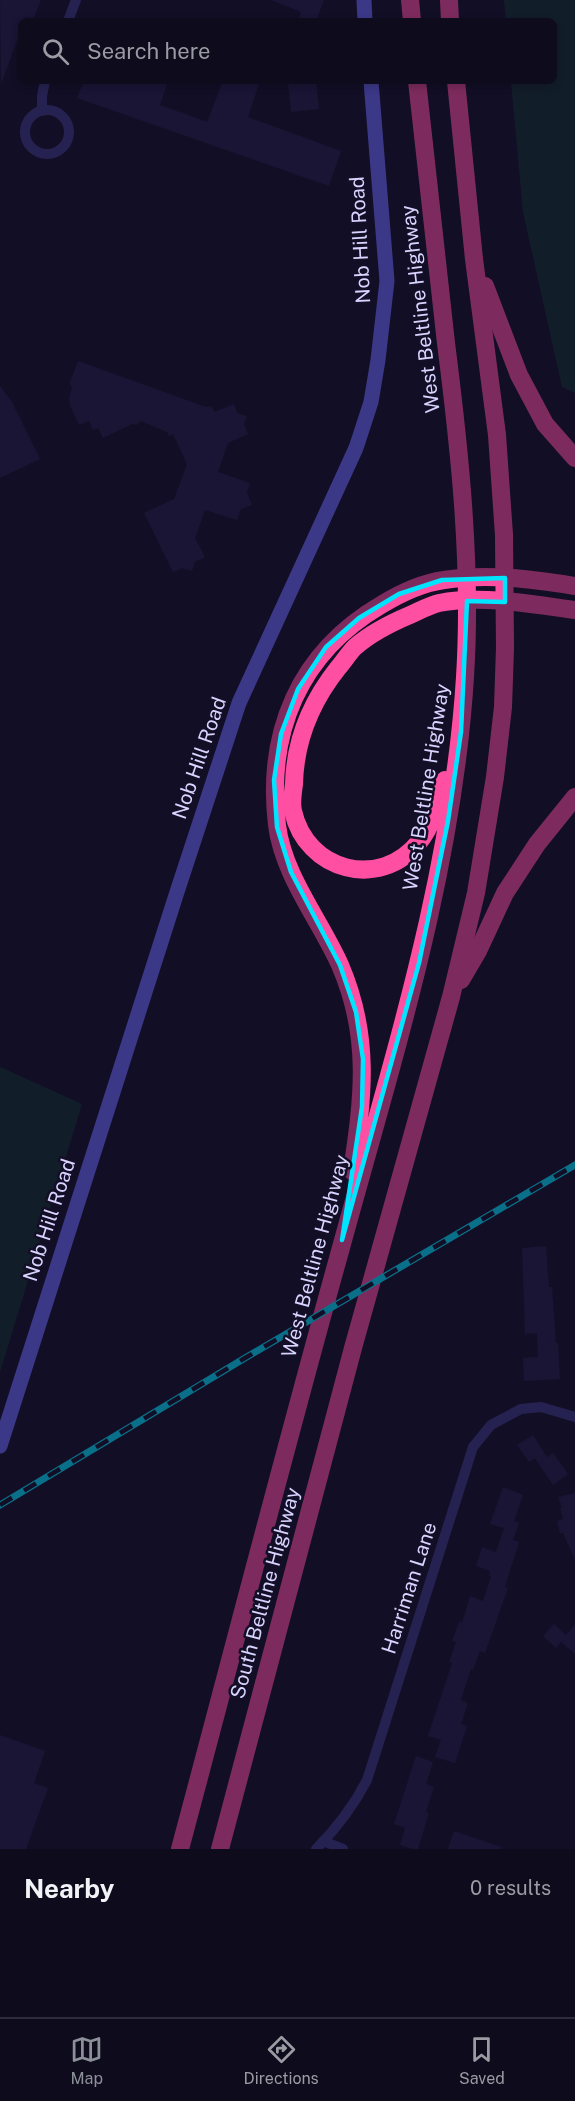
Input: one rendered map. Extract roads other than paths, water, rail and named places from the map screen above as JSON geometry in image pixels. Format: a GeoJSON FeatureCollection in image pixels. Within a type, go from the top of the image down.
{"type":"FeatureCollection","features":[{"type":"Feature","properties":{"kind":"highway"},"geometry":{"type":"LineString","coordinates":[[410,0],[412,18]]}},
{"type":"Feature","properties":{"kind":"highway"},"geometry":{"type":"LineString","coordinates":[[448,0],[450,18]]}},
{"type":"Feature","properties":{"kind":"highway","name":"West Beltline Highway"},"geometry":{"type":"LineString","coordinates":[[306,1377],[419,963],[448,821],[461,732],[467,646],[465,535],[458,440],[417,84]]}},
{"type":"Feature","properties":{"kind":"highway"},"geometry":{"type":"LineString","coordinates":[[451,998],[476,893],[495,777],[503,707],[505,648],[504,535],[497,435],[474,260],[456,84]]}},
{"type":"Feature","properties":{"kind":"highway"},"geometry":{"type":"LineString","coordinates":[[474,260],[519,375],[546,424],[575,458]]}},
{"type":"Feature","properties":{"kind":"highway"},"geometry":{"type":"LineString","coordinates":[[342,1240],[362,1107],[363,1059],[356,1012],[340,965],[291,872],[278,827],[274,780],[281,734],[298,689],[326,647],[358,618],[399,594],[442,580],[483,577],[524,579],[575,586]]}},
{"type":"Feature","properties":{"kind":"highway"},"geometry":{"type":"LineString","coordinates":[[461,732],[433,818],[419,842],[398,860],[373,870],[352,870],[330,862],[306,840],[293,811],[294,764],[303,727],[324,686],[355,647],[389,624],[438,603],[480,600],[575,610]]}},
{"type":"Feature","properties":{"kind":"highway"},"geometry":{"type":"LineString","coordinates":[[451,998],[478,951],[505,893],[533,850],[575,796]]}},
{"type":"Feature","properties":{"kind":"highway","name":"South Beltline Highway"},"geometry":{"type":"LineString","coordinates":[[220,1849],[353,1348],[451,998]]}},
{"type":"Feature","properties":{"kind":"highway","name":"South Beltline Highway"},"geometry":{"type":"LineString","coordinates":[[180,1849],[306,1377]]}},
{"type":"Feature","properties":{"kind":"street"},"geometry":{"type":"LineString","coordinates":[[69,18],[76,0]]}},
{"type":"Feature","properties":{"kind":"street"},"geometry":{"type":"LineString","coordinates":[[364,0],[366,18]]}},
{"type":"Feature","properties":{"kind":"street"},"geometry":{"type":"LineString","coordinates":[[42,111],[44,84]]}},
{"type":"Feature","properties":{"kind":"street","name":"Nob Hill Road"},"geometry":{"type":"LineString","coordinates":[[0,1446],[180,880],[239,703],[356,447],[370,402],[381,338],[387,282],[371,84]]}},
{"type":"Feature","properties":{"kind":"street"},"geometry":{"type":"LineString","coordinates":[[42,111],[57,112],[67,122],[69,130],[67,143],[63,148],[51,154],[38,152],[32,148],[26,136],[31,117],[42,111]]}},
{"type":"Feature","properties":{"kind":"street","name":"Harriman Lane"},"geometry":{"type":"LineString","coordinates":[[320,1845],[341,1823],[367,1780],[473,1447],[491,1425],[521,1409],[541,1407],[575,1417]]}},
{"type":"Feature","properties":{"kind":"street"},"geometry":{"type":"LineString","coordinates":[[320,1845],[343,1849]]}},
{"type":"Feature","properties":{"kind":"railway"},"geometry":{"type":"LineString","coordinates":[[0,1505],[245,1358],[575,1165]]}}]}
